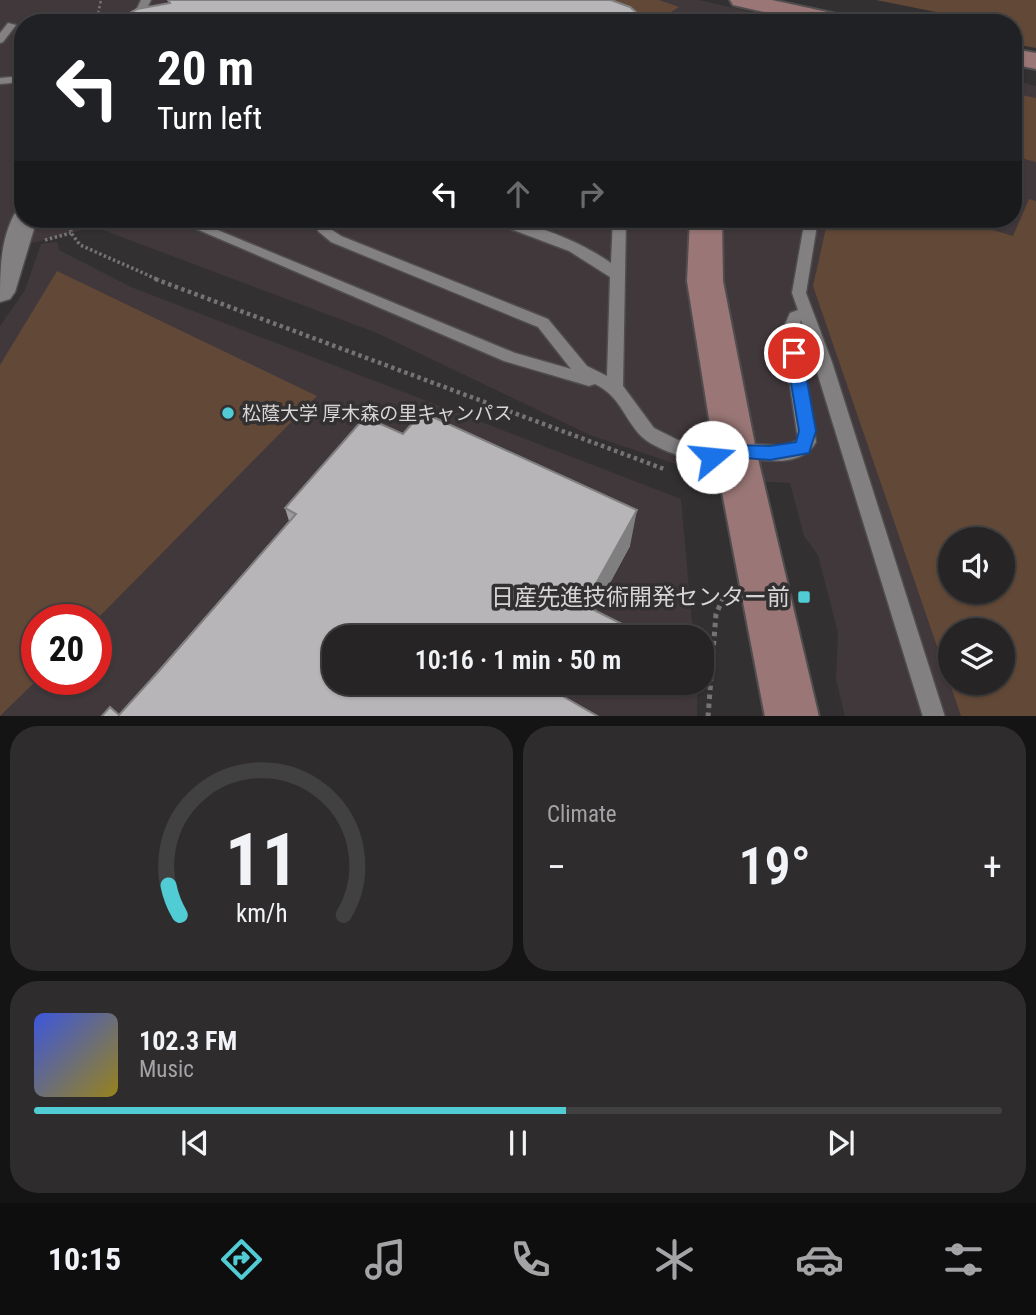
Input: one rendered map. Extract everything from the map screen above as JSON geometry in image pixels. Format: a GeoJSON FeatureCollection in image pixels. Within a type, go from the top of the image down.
{"type":"FeatureCollection","features":[{"type":"Feature","properties":{"kind":"street"},"geometry":{"type":"LineString","coordinates":[[741,0],[783,14]]}},
{"type":"Feature","properties":{"kind":"street"},"geometry":{"type":"LineString","coordinates":[[0,292],[21,228]]}},
{"type":"Feature","properties":{"kind":"street"},"geometry":{"type":"LineString","coordinates":[[706,228],[705,281],[730,465],[793,716]]}},
{"type":"Feature","properties":{"kind":"lane"},"geometry":{"type":"LineString","coordinates":[[0,40],[11,25]]}},
{"type":"Feature","properties":{"kind":"lane"},"geometry":{"type":"LineString","coordinates":[[202,228],[510,357],[615,387]]}},
{"type":"Feature","properties":{"kind":"lane"},"geometry":{"type":"LineString","coordinates":[[325,228],[325,231],[336,239],[543,323],[581,370],[615,387],[648,433],[673,446],[730,465],[792,452],[803,448],[807,442],[790,331],[795,317],[805,313]]}},
{"type":"Feature","properties":{"kind":"lane"},"geometry":{"type":"LineString","coordinates":[[517,228],[600,259],[617,276]]}},
{"type":"Feature","properties":{"kind":"lane"},"geometry":{"type":"LineString","coordinates":[[615,387],[620,228]]}},
{"type":"Feature","properties":{"kind":"lane"},"geometry":{"type":"LineString","coordinates":[[810,228],[800,283],[805,313],[824,362],[934,716]]}},
{"type":"Feature","properties":{"kind":"path"},"geometry":{"type":"LineString","coordinates":[[71,228],[71,233],[80,245],[160,281],[675,472]]}},
{"type":"Feature","properties":{"kind":"path"},"geometry":{"type":"LineString","coordinates":[[687,476],[730,465]]}},
{"type":"Feature","properties":{"kind":"path"},"geometry":{"type":"LineString","coordinates":[[708,716],[716,614],[731,581]]}},
{"type":"Feature","properties":{"kind":"shaded area"},"geometry":{"type":"Polygon","coordinates":[[[0,0],[699,0],[760,14],[14,14],[14,228],[91,228],[0,251],[0,0]]]}},
{"type":"Feature","properties":{"kind":"shaded area"},"geometry":{"type":"Polygon","coordinates":[[[552,0],[659,0],[679,7],[668,14],[608,14],[552,0]]]}},
{"type":"Feature","properties":{"kind":"shaded area"},"geometry":{"type":"Polygon","coordinates":[[[876,0],[1036,0],[1036,48],[1022,46],[1022,14],[946,14],[876,0]]]}},
{"type":"Feature","properties":{"kind":"shaded area"},"geometry":{"type":"Polygon","coordinates":[[[1022,82],[1036,86],[1036,716],[845,716],[836,679],[838,633],[818,555],[804,536],[790,483],[720,479],[590,435],[377,333],[98,228],[1022,228],[1022,82]]]}},
{"type":"Feature","properties":{"kind":"shaded area"},"geometry":{"type":"Polygon","coordinates":[[[1022,95],[1036,98],[1036,162],[1022,158],[1022,95]]]}},
{"type":"Feature","properties":{"kind":"shaded area"},"geometry":{"type":"Polygon","coordinates":[[[1029,199],[1036,201],[1036,716],[961,716],[954,695],[1015,695],[1015,618],[938,618],[938,649],[813,286],[826,228],[986,228],[1013,236],[1016,228],[1022,228],[1022,215],[1029,199]]]}},
{"type":"Feature","properties":{"kind":"shaded area","name":"松蔭大学 厚木森の里キャンパス"},"geometry":{"type":"Polygon","coordinates":[[[57,242],[59,250],[131,287],[681,499],[694,625],[322,625],[322,695],[697,695],[697,716],[0,716],[0,326],[25,290],[41,244],[57,242]]]}},
{"type":"Feature","properties":{"kind":"shaded area"},"geometry":{"type":"Polygon","coordinates":[[[57,271],[317,396],[112,604],[21,604],[22,695],[0,716],[0,365],[57,271]]]}},
{"type":"Feature","properties":{"kind":"building"},"geometry":{"type":"Polygon","coordinates":[[[168,0],[611,0],[630,7],[638,14],[128,14],[137,9],[170,3],[168,0]]]}},
{"type":"Feature","properties":{"kind":"building"},"geometry":{"type":"Polygon","coordinates":[[[422,412],[637,510],[584,605],[622,624],[322,625],[322,695],[561,695],[597,716],[102,716],[110,707],[119,715],[158,672],[296,514],[285,508],[365,417],[403,434],[422,412]]]}},
{"type":"Feature","properties":{"kind":"place","name":"松蔭大学 厚木森の里キャンパス"},"geometry":{"type":"Point","coordinates":[228,413]}},
{"type":"Feature","properties":{"kind":"place","name":"日産先進技術開発センター前"},"geometry":{"type":"Point","coordinates":[804,597]}},
{"type":"Feature","properties":{"kind":"route"},"geometry":{"type":"LineString","coordinates":[[712,457],[737,460],[735,450],[770,453],[792,452],[803,448],[807,442],[808,431],[794,353]]}}]}
